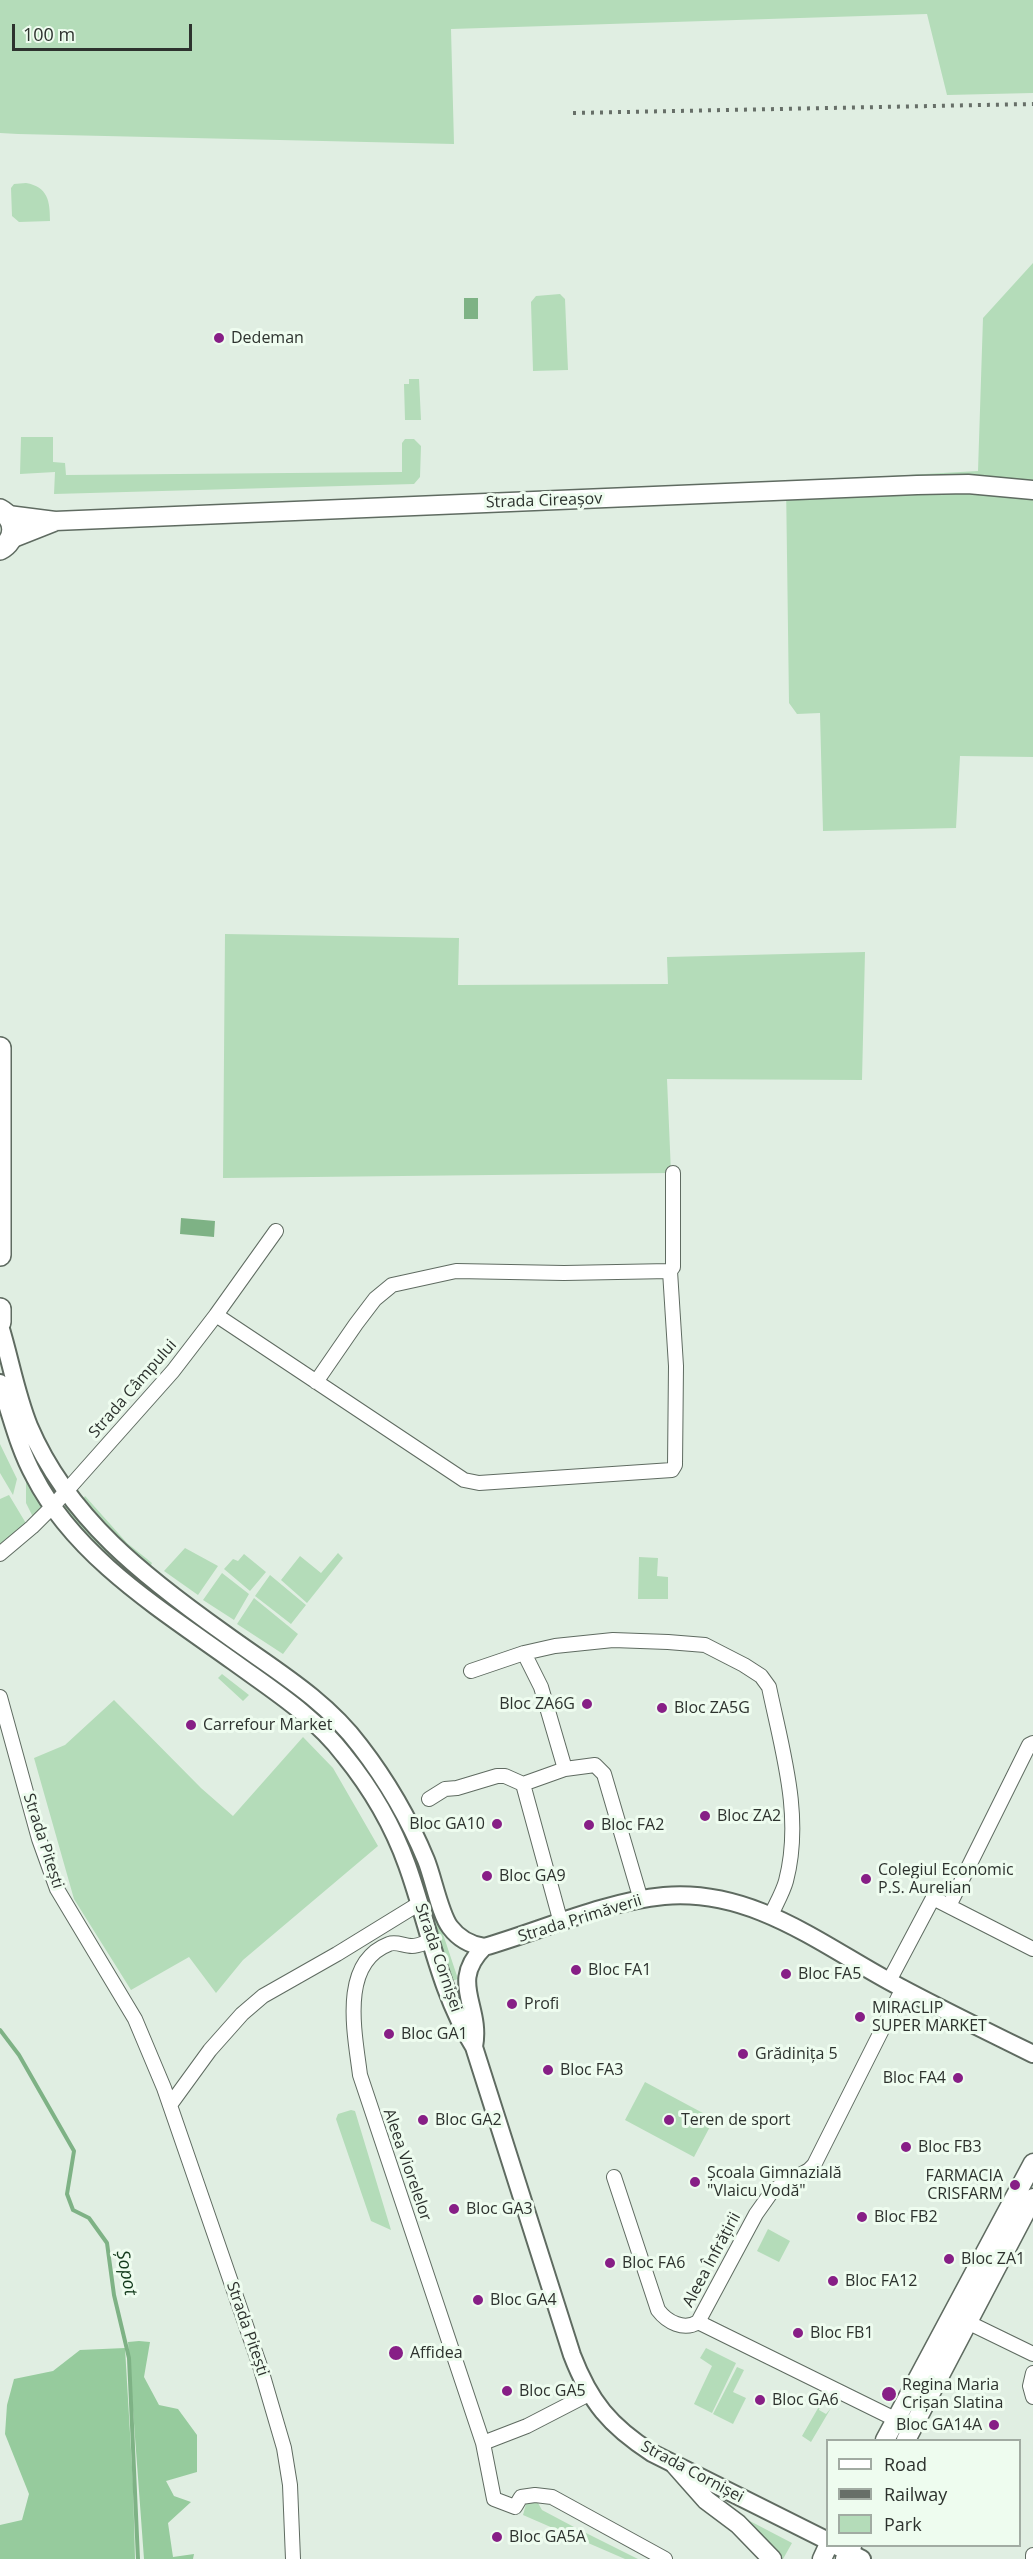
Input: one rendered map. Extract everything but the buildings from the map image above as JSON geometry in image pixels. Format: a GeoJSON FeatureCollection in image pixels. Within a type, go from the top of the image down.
{"type":"FeatureCollection","features":[{"type":"Feature","properties":{"kind":"main road","name":"Strada Cireașov"},"geometry":{"type":"LineString","coordinates":[[3,509],[55,521],[917,485],[968,484],[1033,490]]}},
{"type":"Feature","properties":{"kind":"main road"},"geometry":{"type":"LineString","coordinates":[[3,509],[13,524],[4,549]]}},
{"type":"Feature","properties":{"kind":"main road","name":"Strada Cireașov"},"geometry":{"type":"LineString","coordinates":[[4,549],[55,521]]}},
{"type":"Feature","properties":{"kind":"main road"},"geometry":{"type":"LineString","coordinates":[[0,1048],[0,1255]]}},
{"type":"Feature","properties":{"kind":"main road"},"geometry":{"type":"LineString","coordinates":[[0,1309],[0,1324]]}},
{"type":"Feature","properties":{"kind":"main road"},"geometry":{"type":"LineString","coordinates":[[910,2434],[960,2319],[1033,2163]]}},
{"type":"Feature","properties":{"kind":"main road"},"geometry":{"type":"LineString","coordinates":[[886,2439],[1033,2198]]}},
{"type":"Feature","properties":{"kind":"main road"},"geometry":{"type":"LineString","coordinates":[[675,2465],[706,2500],[738,2524],[772,2559]]}},
{"type":"Feature","properties":{"kind":"street"},"geometry":{"type":"LineString","coordinates":[[216,1315],[464,1480],[479,1483],[672,1470],[675,1465],[676,1366],[670,1271],[673,1266],[673,1173]]}},
{"type":"Feature","properties":{"kind":"street","name":"Strada Câmpului"},"geometry":{"type":"LineString","coordinates":[[0,1554],[53,1506],[173,1371],[276,1231]]}},
{"type":"Feature","properties":{"kind":"street"},"geometry":{"type":"LineString","coordinates":[[316,1382],[375,1299],[392,1285],[456,1271],[564,1273],[670,1271]]}},
{"type":"Feature","properties":{"kind":"street","name":"Strada Cornișei"},"geometry":{"type":"LineString","coordinates":[[0,1324],[29,1425],[53,1471],[104,1538],[125,1558],[190,1609],[321,1704],[353,1736],[392,1793],[413,1832],[425,1858],[449,1927],[473,1946],[484,1947]]}},
{"type":"Feature","properties":{"kind":"street","name":"Strada Cornișei"},"geometry":{"type":"LineString","coordinates":[[0,1383],[33,1475],[53,1506],[90,1550],[118,1576],[316,1723],[358,1774],[406,1862],[430,1941],[456,2013],[474,2046],[572,2355],[589,2394],[614,2425],[631,2439],[675,2465],[826,2540]]}},
{"type":"Feature","properties":{"kind":"street"},"geometry":{"type":"LineString","coordinates":[[0,1435],[7,1434],[18,1438]]}},
{"type":"Feature","properties":{"kind":"street"},"geometry":{"type":"LineString","coordinates":[[471,1671],[524,1653],[555,1646],[613,1640],[705,1645],[761,1676],[769,1687],[788,1776],[793,1836],[786,1882],[771,1914]]}},
{"type":"Feature","properties":{"kind":"street"},"geometry":{"type":"LineString","coordinates":[[524,1653],[540,1687],[565,1769]]}},
{"type":"Feature","properties":{"kind":"street","name":"Strada Pitești"},"geometry":{"type":"LineString","coordinates":[[0,1697],[39,1839],[57,1889],[135,2019],[170,2105],[277,2418],[290,2485],[293,2559]]}},
{"type":"Feature","properties":{"kind":"street"},"geometry":{"type":"LineString","coordinates":[[1033,1743],[1029,1745],[949,1906],[1033,1948]]}},
{"type":"Feature","properties":{"kind":"street"},"geometry":{"type":"LineString","coordinates":[[358,1774],[373,1763]]}},
{"type":"Feature","properties":{"kind":"street"},"geometry":{"type":"LineString","coordinates":[[429,1799],[445,1789],[457,1788],[496,1776],[505,1776],[523,1784],[565,1769],[595,1765],[604,1774],[641,1900]]}},
{"type":"Feature","properties":{"kind":"street"},"geometry":{"type":"LineString","coordinates":[[523,1784],[561,1923]]}},
{"type":"Feature","properties":{"kind":"street"},"geometry":{"type":"LineString","coordinates":[[395,1839],[413,1832]]}},
{"type":"Feature","properties":{"kind":"street","name":"Strada Primăverii"},"geometry":{"type":"LineString","coordinates":[[484,1947],[641,1900],[688,1895],[741,1903],[771,1914],[896,1985],[1033,2054]]}},
{"type":"Feature","properties":{"kind":"street","name":"Aleea Înfrățirii"},"geometry":{"type":"LineString","coordinates":[[910,2434],[896,2420],[698,2322],[756,2214],[773,2190],[814,2165],[933,1898],[949,1906]]}},
{"type":"Feature","properties":{"kind":"street"},"geometry":{"type":"LineString","coordinates":[[170,2105],[210,2050],[242,2014],[263,1996],[420,1903]]}},
{"type":"Feature","properties":{"kind":"street","name":"Aleea Viorelelor"},"geometry":{"type":"LineString","coordinates":[[430,1941],[414,1946],[392,1942],[374,1951],[366,1959],[356,1990],[356,2042],[360,2075],[483,2443],[494,2499],[514,2506],[521,2497],[535,2495],[552,2497],[665,2559]]}},
{"type":"Feature","properties":{"kind":"street"},"geometry":{"type":"LineString","coordinates":[[474,2046],[476,2020],[466,1977],[476,1956],[484,1947]]}},
{"type":"Feature","properties":{"kind":"street"},"geometry":{"type":"LineString","coordinates":[[614,2177],[658,2310],[663,2317],[682,2326],[698,2322]]}},
{"type":"Feature","properties":{"kind":"street"},"geometry":{"type":"LineString","coordinates":[[960,2319],[1033,2354]]}},
{"type":"Feature","properties":{"kind":"street"},"geometry":{"type":"LineString","coordinates":[[1033,2373],[1030,2392],[1033,2397]]}},
{"type":"Feature","properties":{"kind":"street"},"geometry":{"type":"LineString","coordinates":[[483,2443],[527,2426],[589,2394]]}},
{"type":"Feature","properties":{"kind":"green space"},"geometry":{"type":"Polygon","coordinates":[[[0,0],[1033,0],[1033,93],[947,95],[927,14],[451,29],[454,144],[0,133],[0,0]]]}},
{"type":"Feature","properties":{"kind":"green space"},"geometry":{"type":"Polygon","coordinates":[[[26,183],[39,188],[46,196],[50,221],[19,222],[12,216],[11,188],[14,184],[26,183]]]}},
{"type":"Feature","properties":{"kind":"green space"},"geometry":{"type":"Polygon","coordinates":[[[1033,263],[1033,757],[960,756],[956,828],[823,831],[820,713],[797,714],[789,703],[786,482],[978,471],[983,318],[1033,263]]]}},
{"type":"Feature","properties":{"kind":"green space"},"geometry":{"type":"Polygon","coordinates":[[[560,294],[565,299],[568,370],[533,371],[531,302],[536,296],[560,294]]]}},
{"type":"Feature","properties":{"kind":"green space"},"geometry":{"type":"Polygon","coordinates":[[[409,379],[419,379],[421,420],[405,420],[404,384],[409,384],[409,379]]]}},
{"type":"Feature","properties":{"kind":"green space"},"geometry":{"type":"Polygon","coordinates":[[[21,437],[53,437],[53,462],[65,463],[66,475],[402,472],[402,443],[405,439],[414,439],[421,446],[420,477],[414,484],[54,494],[55,472],[20,474],[21,437]]]}},
{"type":"Feature","properties":{"kind":"green space"},"geometry":{"type":"Polygon","coordinates":[[[225,934],[459,938],[458,985],[668,984],[667,957],[865,952],[862,1080],[667,1079],[671,1173],[223,1178],[225,934]]]}},
{"type":"Feature","properties":{"kind":"green space"},"geometry":{"type":"Polygon","coordinates":[[[0,1444],[17,1479],[13,1495],[0,1473],[0,1444]]]}},
{"type":"Feature","properties":{"kind":"green space"},"geometry":{"type":"Polygon","coordinates":[[[26,1474],[45,1505],[33,1517],[26,1503],[26,1474]]]}},
{"type":"Feature","properties":{"kind":"green space"},"geometry":{"type":"Polygon","coordinates":[[[9,1495],[27,1525],[0,1550],[0,1499],[9,1495]]]}},
{"type":"Feature","properties":{"kind":"green space"},"geometry":{"type":"Polygon","coordinates":[[[85,1496],[127,1543],[152,1563],[150,1567],[106,1527],[83,1499],[85,1496]]]}},
{"type":"Feature","properties":{"kind":"green space"},"geometry":{"type":"Polygon","coordinates":[[[67,1504],[163,1594],[159,1601],[95,1546],[63,1507],[67,1504]]]}},
{"type":"Feature","properties":{"kind":"green space"},"geometry":{"type":"Polygon","coordinates":[[[185,1548],[218,1566],[198,1595],[164,1571],[185,1548]]]}},
{"type":"Feature","properties":{"kind":"green space"},"geometry":{"type":"Polygon","coordinates":[[[338,1553],[343,1558],[307,1603],[281,1580],[300,1556],[321,1573],[338,1553]]]}},
{"type":"Feature","properties":{"kind":"green space"},"geometry":{"type":"Polygon","coordinates":[[[244,1554],[266,1572],[250,1591],[224,1569],[233,1559],[238,1561],[244,1554]]]}},
{"type":"Feature","properties":{"kind":"green space"},"geometry":{"type":"Polygon","coordinates":[[[639,1557],[658,1558],[657,1576],[668,1577],[668,1599],[638,1599],[639,1557]]]}},
{"type":"Feature","properties":{"kind":"green space"},"geometry":{"type":"Polygon","coordinates":[[[222,1573],[249,1594],[234,1620],[203,1600],[222,1573]]]}},
{"type":"Feature","properties":{"kind":"green space"},"geometry":{"type":"Polygon","coordinates":[[[270,1575],[306,1605],[291,1624],[255,1596],[270,1575]]]}},
{"type":"Feature","properties":{"kind":"green space"},"geometry":{"type":"Polygon","coordinates":[[[254,1598],[298,1634],[283,1654],[237,1624],[254,1598]]]}},
{"type":"Feature","properties":{"kind":"green space"},"geometry":{"type":"Polygon","coordinates":[[[170,1599],[304,1698],[301,1703],[165,1604],[170,1599]]]}},
{"type":"Feature","properties":{"kind":"green space"},"geometry":{"type":"Polygon","coordinates":[[[222,1674],[249,1695],[243,1701],[218,1678],[222,1674]]]}},
{"type":"Feature","properties":{"kind":"green space"},"geometry":{"type":"Polygon","coordinates":[[[114,1700],[201,1788],[233,1816],[303,1737],[333,1768],[378,1846],[243,1960],[216,1993],[189,1957],[131,1990],[74,1899],[34,1758],[65,1745],[114,1700]]]}},
{"type":"Feature","properties":{"kind":"green space"},"geometry":{"type":"Polygon","coordinates":[[[406,1843],[410,1843],[420,1865],[458,1979],[452,1981],[406,1843]]]}},
{"type":"Feature","properties":{"kind":"green space","name":"Teren de sport"},"geometry":{"type":"Polygon","coordinates":[[[645,2082],[714,2119],[694,2157],[625,2120],[645,2082]]]}},
{"type":"Feature","properties":{"kind":"green space"},"geometry":{"type":"Polygon","coordinates":[[[355,2111],[391,2230],[371,2221],[336,2119],[338,2114],[355,2111]]]}},
{"type":"Feature","properties":{"kind":"green space"},"geometry":{"type":"Polygon","coordinates":[[[768,2229],[790,2241],[779,2262],[757,2251],[768,2229]]]}},
{"type":"Feature","properties":{"kind":"green space"},"geometry":{"type":"Polygon","coordinates":[[[706,2348],[736,2363],[712,2413],[694,2404],[712,2366],[700,2358],[706,2348]]]}},
{"type":"Feature","properties":{"kind":"green space"},"geometry":{"type":"Polygon","coordinates":[[[737,2367],[744,2370],[733,2392],[746,2398],[733,2424],[713,2414],[737,2367]]]}},
{"type":"Feature","properties":{"kind":"green space"},"geometry":{"type":"Polygon","coordinates":[[[821,2403],[819,2410],[826,2414],[831,2408],[811,2442],[802,2436],[821,2403]]]}},
{"type":"Feature","properties":{"kind":"green space"},"geometry":{"type":"Polygon","coordinates":[[[533,2501],[538,2503],[542,2510],[574,2527],[569,2535],[523,2515],[526,2504],[533,2501]]]}},
{"type":"Feature","properties":{"kind":"green space"},"geometry":{"type":"Polygon","coordinates":[[[721,2506],[792,2543],[783,2559],[752,2526],[721,2506]]]}},
{"type":"Feature","properties":{"kind":"green space"},"geometry":{"type":"Polygon","coordinates":[[[576,2528],[638,2559],[625,2559],[572,2536],[576,2528]]]}},
{"type":"Feature","properties":{"kind":"shaded area"},"geometry":{"type":"Polygon","coordinates":[[[464,298],[478,298],[478,319],[464,319],[464,298]]]}},
{"type":"Feature","properties":{"kind":"shaded area"},"geometry":{"type":"Polygon","coordinates":[[[181,1218],[215,1221],[214,1237],[180,1234],[181,1218]]]}},
{"type":"Feature","properties":{"kind":"shaded area"},"geometry":{"type":"Polygon","coordinates":[[[128,2342],[150,2342],[144,2377],[159,2405],[178,2409],[197,2435],[197,2472],[166,2481],[174,2496],[191,2502],[168,2523],[173,2557],[194,2554],[193,2559],[144,2559],[128,2342]]]}},
{"type":"Feature","properties":{"kind":"shaded area"},"geometry":{"type":"Polygon","coordinates":[[[125,2348],[135,2559],[0,2559],[0,2525],[22,2520],[29,2494],[5,2434],[7,2405],[14,2379],[53,2371],[80,2350],[125,2348]]]}},
{"type":"Feature","properties":{"kind":"waterway","name":"Șopot"},"geometry":{"type":"LineString","coordinates":[[0,2030],[19,2055],[74,2151],[67,2194],[73,2210],[89,2218],[107,2243],[114,2295],[129,2358],[138,2559]]}},
{"type":"Feature","properties":{"kind":"railway"},"geometry":{"type":"LineString","coordinates":[[573,113],[1033,104]]}},
{"type":"Feature","properties":{"kind":"place","name":"Dedeman"},"geometry":{"type":"Point","coordinates":[219,338]}},
{"type":"Feature","properties":{"kind":"place","name":"Bloc ZA6G"},"geometry":{"type":"Point","coordinates":[587,1704]}},
{"type":"Feature","properties":{"kind":"place","name":"Bloc ZA5G"},"geometry":{"type":"Point","coordinates":[662,1708]}},
{"type":"Feature","properties":{"kind":"place","name":"Carrefour Market"},"geometry":{"type":"Point","coordinates":[191,1725]}},
{"type":"Feature","properties":{"kind":"place","name":"Bloc ZA2"},"geometry":{"type":"Point","coordinates":[705,1816]}},
{"type":"Feature","properties":{"kind":"place","name":"Bloc GA10"},"geometry":{"type":"Point","coordinates":[497,1824]}},
{"type":"Feature","properties":{"kind":"place","name":"Bloc FA2"},"geometry":{"type":"Point","coordinates":[589,1825]}},
{"type":"Feature","properties":{"kind":"place","name":"Bloc GA9"},"geometry":{"type":"Point","coordinates":[487,1876]}},
{"type":"Feature","properties":{"kind":"place","name":"Colegiul Economic P.S. Aurelian"},"geometry":{"type":"Point","coordinates":[866,1879]}},
{"type":"Feature","properties":{"kind":"place","name":"Bloc FA1"},"geometry":{"type":"Point","coordinates":[576,1970]}},
{"type":"Feature","properties":{"kind":"place","name":"Bloc FA5"},"geometry":{"type":"Point","coordinates":[786,1974]}},
{"type":"Feature","properties":{"kind":"place","name":"Profi"},"geometry":{"type":"Point","coordinates":[512,2004]}},
{"type":"Feature","properties":{"kind":"place","name":"MIRACLIP SUPER MARKET"},"geometry":{"type":"Point","coordinates":[860,2017]}},
{"type":"Feature","properties":{"kind":"place","name":"Bloc GA1"},"geometry":{"type":"Point","coordinates":[389,2034]}},
{"type":"Feature","properties":{"kind":"place","name":"Grădinița 5"},"geometry":{"type":"Point","coordinates":[743,2054]}},
{"type":"Feature","properties":{"kind":"place","name":"Bloc FA3"},"geometry":{"type":"Point","coordinates":[548,2070]}},
{"type":"Feature","properties":{"kind":"place","name":"Bloc FA4"},"geometry":{"type":"Point","coordinates":[958,2078]}},
{"type":"Feature","properties":{"kind":"place","name":"Bloc GA2"},"geometry":{"type":"Point","coordinates":[423,2120]}},
{"type":"Feature","properties":{"kind":"place","name":"Teren de sport"},"geometry":{"type":"Point","coordinates":[669,2120]}},
{"type":"Feature","properties":{"kind":"place","name":"Bloc FB3"},"geometry":{"type":"Point","coordinates":[906,2147]}},
{"type":"Feature","properties":{"kind":"place","name":"Școala Gimnazială \"Vlaicu Vodă\""},"geometry":{"type":"Point","coordinates":[695,2182]}},
{"type":"Feature","properties":{"kind":"place","name":"FARMACIA CRISFARM"},"geometry":{"type":"Point","coordinates":[1015,2185]}},
{"type":"Feature","properties":{"kind":"place","name":"Bloc GA3"},"geometry":{"type":"Point","coordinates":[454,2209]}},
{"type":"Feature","properties":{"kind":"place","name":"Bloc FB2"},"geometry":{"type":"Point","coordinates":[862,2217]}},
{"type":"Feature","properties":{"kind":"place","name":"Bloc ZA1"},"geometry":{"type":"Point","coordinates":[949,2259]}},
{"type":"Feature","properties":{"kind":"place","name":"Bloc FA6"},"geometry":{"type":"Point","coordinates":[610,2263]}},
{"type":"Feature","properties":{"kind":"place","name":"Bloc FA12"},"geometry":{"type":"Point","coordinates":[833,2281]}},
{"type":"Feature","properties":{"kind":"place","name":"Bloc GA4"},"geometry":{"type":"Point","coordinates":[478,2300]}},
{"type":"Feature","properties":{"kind":"place","name":"Bloc FB1"},"geometry":{"type":"Point","coordinates":[798,2333]}},
{"type":"Feature","properties":{"kind":"place","name":"Affidea"},"geometry":{"type":"Point","coordinates":[396,2353]}},
{"type":"Feature","properties":{"kind":"place","name":"Bloc GA5"},"geometry":{"type":"Point","coordinates":[507,2391]}},
{"type":"Feature","properties":{"kind":"place","name":"Regina Maria Crișan Slatina"},"geometry":{"type":"Point","coordinates":[889,2394]}},
{"type":"Feature","properties":{"kind":"place","name":"Bloc GA6"},"geometry":{"type":"Point","coordinates":[760,2400]}},
{"type":"Feature","properties":{"kind":"place","name":"Bloc GA14A"},"geometry":{"type":"Point","coordinates":[994,2425]}},
{"type":"Feature","properties":{"kind":"place","name":"Bloc GA5A"},"geometry":{"type":"Point","coordinates":[497,2537]}}]}
